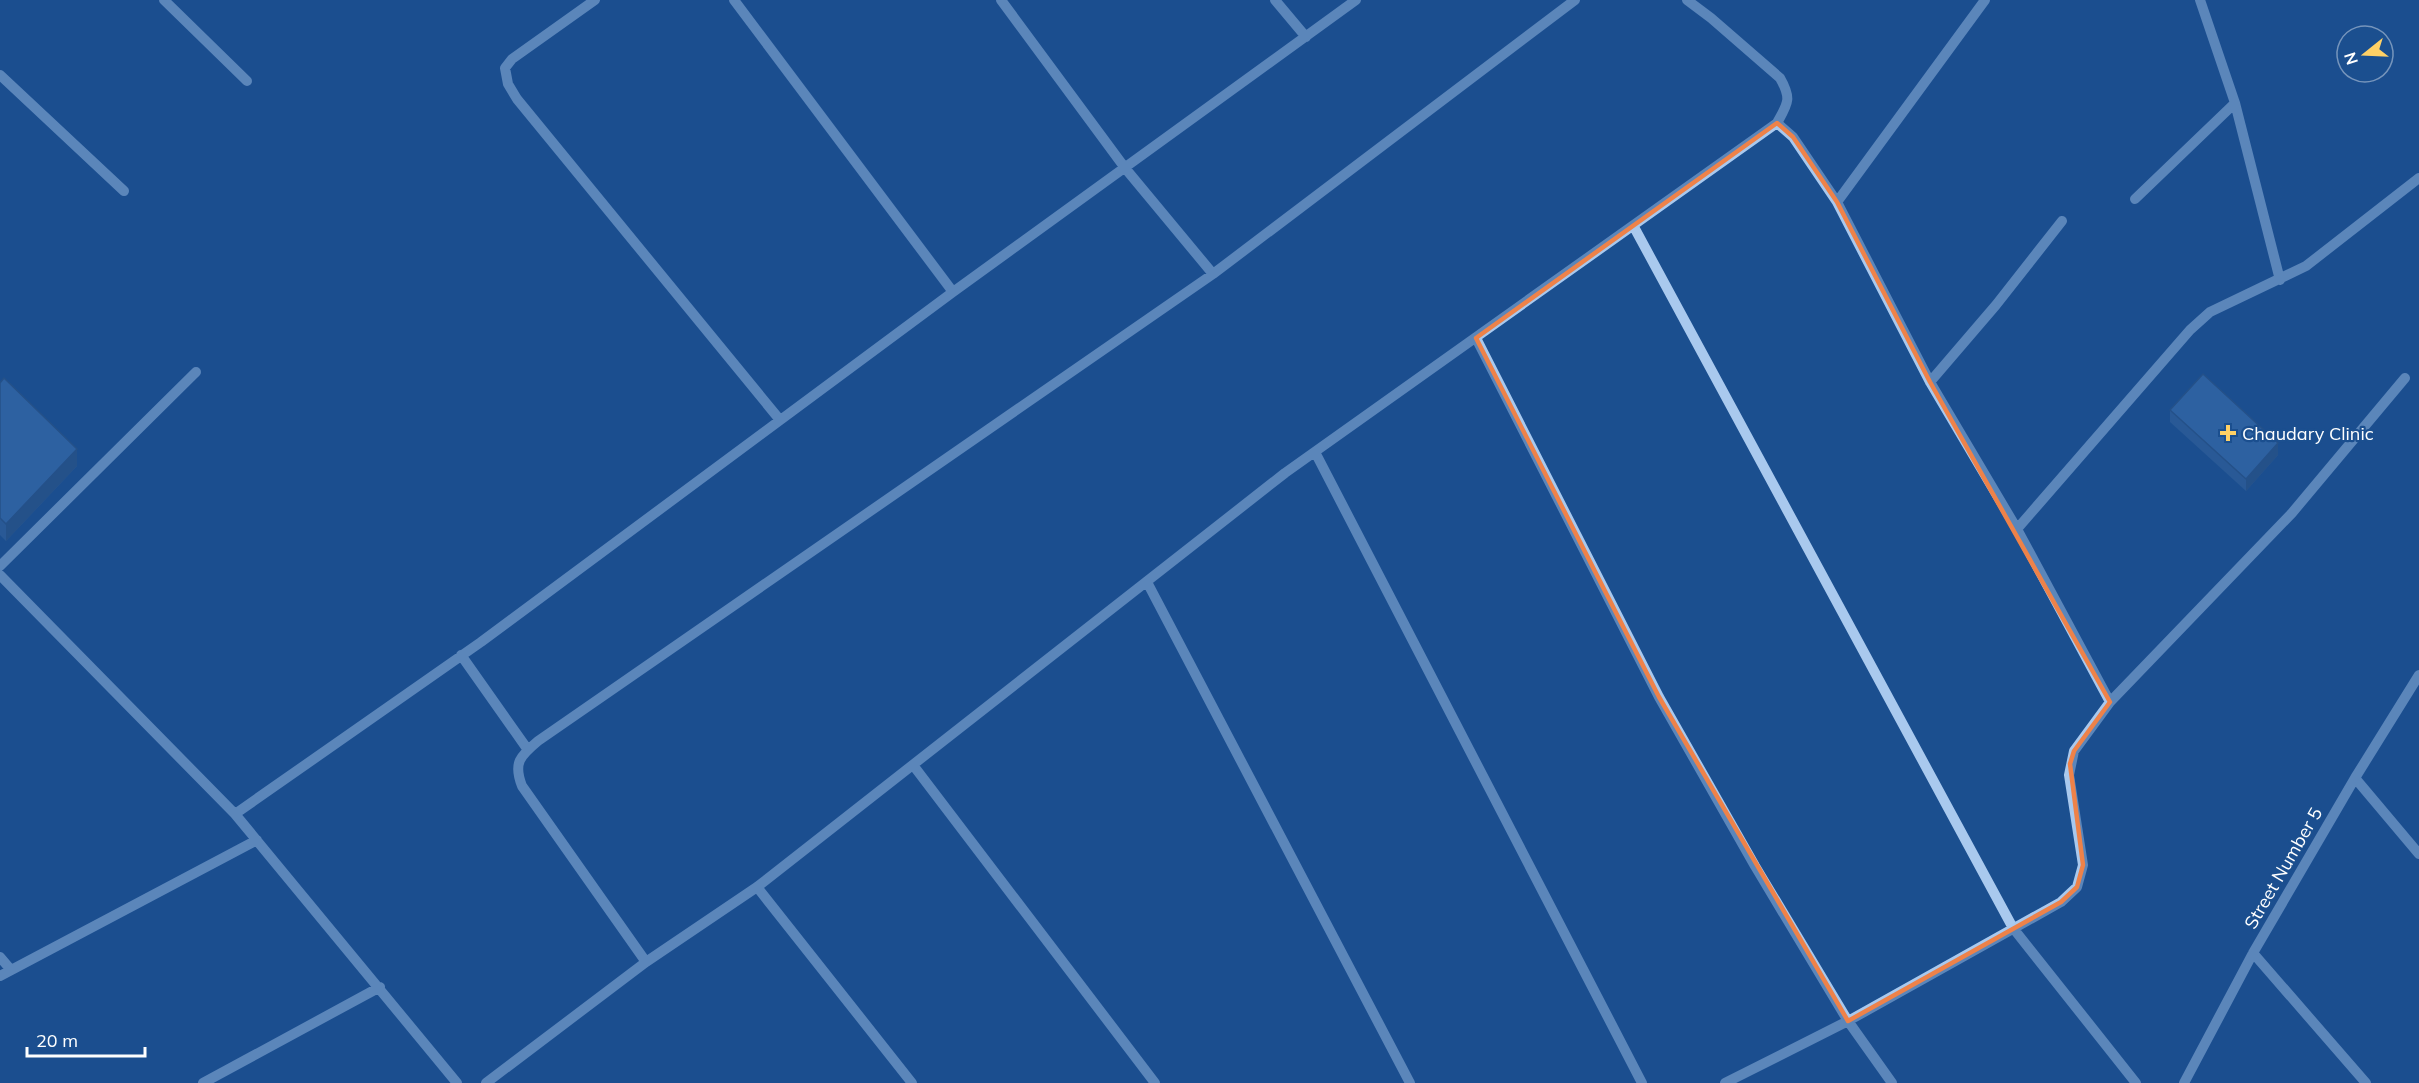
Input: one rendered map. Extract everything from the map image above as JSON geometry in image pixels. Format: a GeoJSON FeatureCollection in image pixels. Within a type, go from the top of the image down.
{"type":"FeatureCollection","features":[{"type":"Feature","properties":{"kind":"street"},"geometry":{"type":"LineString","coordinates":[[164,0],[247,81]]}},
{"type":"Feature","properties":{"kind":"street"},"geometry":{"type":"LineString","coordinates":[[595,0],[512,59],[506,68],[508,84],[525,109],[780,420]]}},
{"type":"Feature","properties":{"kind":"street"},"geometry":{"type":"LineString","coordinates":[[734,0],[953,292]]}},
{"type":"Feature","properties":{"kind":"street"},"geometry":{"type":"LineString","coordinates":[[1001,0],[1125,168],[1213,274]]}},
{"type":"Feature","properties":{"kind":"street"},"geometry":{"type":"LineString","coordinates":[[1275,0],[1306,37]]}},
{"type":"Feature","properties":{"kind":"street"},"geometry":{"type":"LineString","coordinates":[[235,814],[461,656],[953,292],[1356,0]]}},
{"type":"Feature","properties":{"kind":"street"},"geometry":{"type":"LineString","coordinates":[[646,963],[522,786],[517,773],[518,762],[528,750],[1213,274],[1575,0]]}},
{"type":"Feature","properties":{"kind":"street"},"geometry":{"type":"LineString","coordinates":[[486,1083],[646,963],[757,886],[1285,473],[1634,227],[1777,123],[1788,103],[1788,91],[1780,78],[1702,4],[1687,0]]}},
{"type":"Feature","properties":{"kind":"street"},"geometry":{"type":"LineString","coordinates":[[1837,202],[1985,0]]}},
{"type":"Feature","properties":{"kind":"street"},"geometry":{"type":"LineString","coordinates":[[2200,0],[2235,103],[2280,280]]}},
{"type":"Feature","properties":{"kind":"street"},"geometry":{"type":"LineString","coordinates":[[0,75],[124,191]]}},
{"type":"Feature","properties":{"kind":"street"},"geometry":{"type":"LineString","coordinates":[[2135,199],[2235,103]]}},
{"type":"Feature","properties":{"kind":"street"},"geometry":{"type":"LineString","coordinates":[[1777,123],[1793,137],[1837,202],[1930,382],[2017,529],[2110,702]]}},
{"type":"Feature","properties":{"kind":"street"},"geometry":{"type":"LineString","coordinates":[[2017,529],[2190,330],[2210,312],[2306,266],[2419,178]]}},
{"type":"Feature","properties":{"kind":"street"},"geometry":{"type":"LineString","coordinates":[[1930,382],[1996,305],[2062,221]]}},
{"type":"Feature","properties":{"kind":"street"},"geometry":{"type":"LineString","coordinates":[[1634,227],[2013,928],[2136,1083]]}},
{"type":"Feature","properties":{"kind":"street"},"geometry":{"type":"LineString","coordinates":[[1476,338],[1659,698],[1755,866],[1848,1021],[1892,1083]]}},
{"type":"Feature","properties":{"kind":"street"},"geometry":{"type":"LineString","coordinates":[[0,566],[196,372]]}},
{"type":"Feature","properties":{"kind":"street"},"geometry":{"type":"LineString","coordinates":[[1725,1083],[1848,1021],[2061,902],[2077,887],[2083,865],[2068,775],[2074,751],[2080,741],[2110,702],[2292,513],[2405,378]]}},
{"type":"Feature","properties":{"kind":"street"},"geometry":{"type":"LineString","coordinates":[[1315,452],[1642,1083]]}},
{"type":"Feature","properties":{"kind":"street"},"geometry":{"type":"LineString","coordinates":[[0,575],[235,814],[458,1083]]}},
{"type":"Feature","properties":{"kind":"street"},"geometry":{"type":"LineString","coordinates":[[1147,582],[1410,1083]]}},
{"type":"Feature","properties":{"kind":"street"},"geometry":{"type":"LineString","coordinates":[[461,656],[528,750]]}},
{"type":"Feature","properties":{"kind":"street","name":"Street Number 5"},"geometry":{"type":"LineString","coordinates":[[2184,1083],[2253,952],[2355,778],[2419,675]]}},
{"type":"Feature","properties":{"kind":"street"},"geometry":{"type":"LineString","coordinates":[[913,765],[1155,1083]]}},
{"type":"Feature","properties":{"kind":"street"},"geometry":{"type":"LineString","coordinates":[[2355,778],[2419,854]]}},
{"type":"Feature","properties":{"kind":"street"},"geometry":{"type":"LineString","coordinates":[[0,976],[257,840]]}},
{"type":"Feature","properties":{"kind":"street"},"geometry":{"type":"LineString","coordinates":[[757,886],[912,1083]]}},
{"type":"Feature","properties":{"kind":"street"},"geometry":{"type":"LineString","coordinates":[[2253,952],[2366,1083]]}},
{"type":"Feature","properties":{"kind":"street"},"geometry":{"type":"LineString","coordinates":[[0,957],[11,970]]}},
{"type":"Feature","properties":{"kind":"street"},"geometry":{"type":"LineString","coordinates":[[203,1083],[380,987]]}},
{"type":"Feature","properties":{"kind":"highlighted area"},"geometry":{"type":"Polygon","coordinates":[[[1777,123],[1793,137],[1837,202],[1930,382],[2110,702],[2074,751],[2070,764],[2083,865],[2077,887],[2061,902],[1848,1021],[1659,697],[1476,338],[1777,123]]]}},
{"type":"Feature","properties":{"kind":"building"},"geometry":{"type":"Polygon","coordinates":[[[2203,374],[2278,443],[2246,479],[2170,410],[2203,374]]]}},
{"type":"Feature","properties":{"kind":"building"},"geometry":{"type":"Polygon","coordinates":[[[4,378],[77,449],[6,524],[0,518],[0,383],[4,378]]]}},
{"type":"Feature","properties":{"kind":"place","name":"Chaudary Clinic"},"geometry":{"type":"Point","coordinates":[2228,433]}}]}
